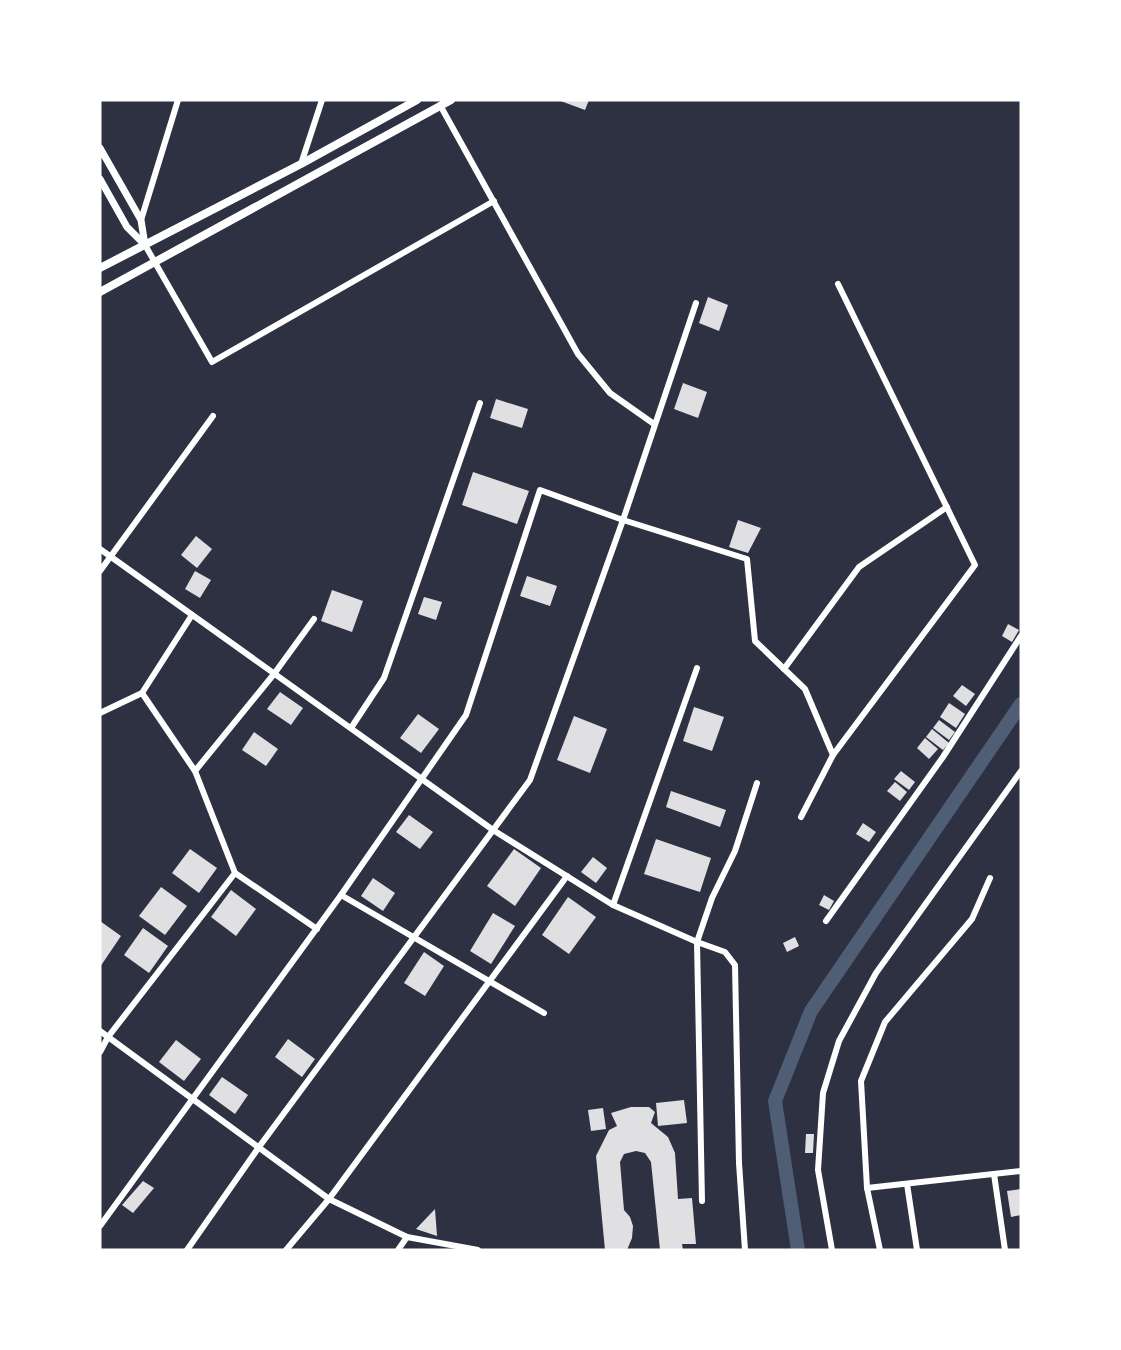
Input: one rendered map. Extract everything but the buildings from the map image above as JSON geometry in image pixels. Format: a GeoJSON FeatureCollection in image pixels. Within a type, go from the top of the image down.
{"type":"FeatureCollection","features":[{"type":"Feature","properties":{"kind":"main road"},"geometry":{"type":"LineString","coordinates":[[100,268],[301,164],[416,100]]}},
{"type":"Feature","properties":{"kind":"main road"},"geometry":{"type":"LineString","coordinates":[[100,292],[451,100]]}},
{"type":"Feature","properties":{"kind":"street"},"geometry":{"type":"LineString","coordinates":[[141,219],[178,100]]}},
{"type":"Feature","properties":{"kind":"street"},"geometry":{"type":"LineString","coordinates":[[301,164],[321,100]]}},
{"type":"Feature","properties":{"kind":"street"},"geometry":{"type":"LineString","coordinates":[[440,105],[578,354],[610,393],[654,424]]}},
{"type":"Feature","properties":{"kind":"street"},"geometry":{"type":"LineString","coordinates":[[100,148],[141,219],[145,245]]}},
{"type":"Feature","properties":{"kind":"street"},"geometry":{"type":"LineString","coordinates":[[100,178],[127,227],[145,245],[212,362],[494,201]]}},
{"type":"Feature","properties":{"kind":"street"},"geometry":{"type":"LineString","coordinates":[[801,817],[833,755],[975,565],[838,285]]}},
{"type":"Feature","properties":{"kind":"street"},"geometry":{"type":"LineString","coordinates":[[187,1250],[259,1147],[530,780],[623,520],[696,303]]}},
{"type":"Feature","properties":{"kind":"street"},"geometry":{"type":"LineString","coordinates":[[351,728],[384,678],[480,403]]}},
{"type":"Feature","properties":{"kind":"street"},"geometry":{"type":"LineString","coordinates":[[100,571],[213,416]]}},
{"type":"Feature","properties":{"kind":"street"},"geometry":{"type":"LineString","coordinates":[[100,1226],[317,929],[466,715],[540,490],[623,520],[747,559],[755,641],[805,689],[833,755]]}},
{"type":"Feature","properties":{"kind":"street"},"geometry":{"type":"LineString","coordinates":[[784,668],[859,567],[947,507]]}},
{"type":"Feature","properties":{"kind":"street"},"geometry":{"type":"LineString","coordinates":[[100,549],[493,831],[613,905],[724,952],[734,965],[739,1163],[745,1250]]}},
{"type":"Feature","properties":{"kind":"street"},"geometry":{"type":"LineString","coordinates":[[100,713],[142,693],[192,615]]}},
{"type":"Feature","properties":{"kind":"street"},"geometry":{"type":"LineString","coordinates":[[195,771],[314,620]]}},
{"type":"Feature","properties":{"kind":"street"},"geometry":{"type":"LineString","coordinates":[[826,921],[943,757],[1021,636]]}},
{"type":"Feature","properties":{"kind":"street"},"geometry":{"type":"LineString","coordinates":[[613,905],[698,668]]}},
{"type":"Feature","properties":{"kind":"street"},"geometry":{"type":"LineString","coordinates":[[142,693],[195,771],[235,873],[317,929]]}},
{"type":"Feature","properties":{"kind":"street"},"geometry":{"type":"LineString","coordinates":[[832,1250],[818,1170],[823,1093],[839,1041],[876,973],[1021,771]]}},
{"type":"Feature","properties":{"kind":"street"},"geometry":{"type":"LineString","coordinates":[[702,1201],[697,942],[712,898],[735,851],[757,783]]}},
{"type":"Feature","properties":{"kind":"street"},"geometry":{"type":"LineString","coordinates":[[100,1052],[108,1037],[235,873]]}},
{"type":"Feature","properties":{"kind":"street"},"geometry":{"type":"LineString","coordinates":[[286,1250],[329,1199],[567,876]]}},
{"type":"Feature","properties":{"kind":"street"},"geometry":{"type":"LineString","coordinates":[[880,1250],[867,1188],[860,1081],[886,1022],[972,919],[990,878]]}},
{"type":"Feature","properties":{"kind":"street"},"geometry":{"type":"LineString","coordinates":[[341,895],[544,1013]]}},
{"type":"Feature","properties":{"kind":"street"},"geometry":{"type":"LineString","coordinates":[[100,1031],[329,1199],[407,1237],[478,1250]]}},
{"type":"Feature","properties":{"kind":"street"},"geometry":{"type":"LineString","coordinates":[[867,1188],[1021,1171]]}},
{"type":"Feature","properties":{"kind":"street"},"geometry":{"type":"LineString","coordinates":[[994,1174],[1005,1250]]}},
{"type":"Feature","properties":{"kind":"street"},"geometry":{"type":"LineString","coordinates":[[906,1184],[916,1250]]}},
{"type":"Feature","properties":{"kind":"street"},"geometry":{"type":"LineString","coordinates":[[398,1250],[407,1237]]}},
{"type":"Feature","properties":{"kind":"waterway"},"geometry":{"type":"LineString","coordinates":[[798,1250],[775,1101],[811,1011],[1021,704]]}}]}
